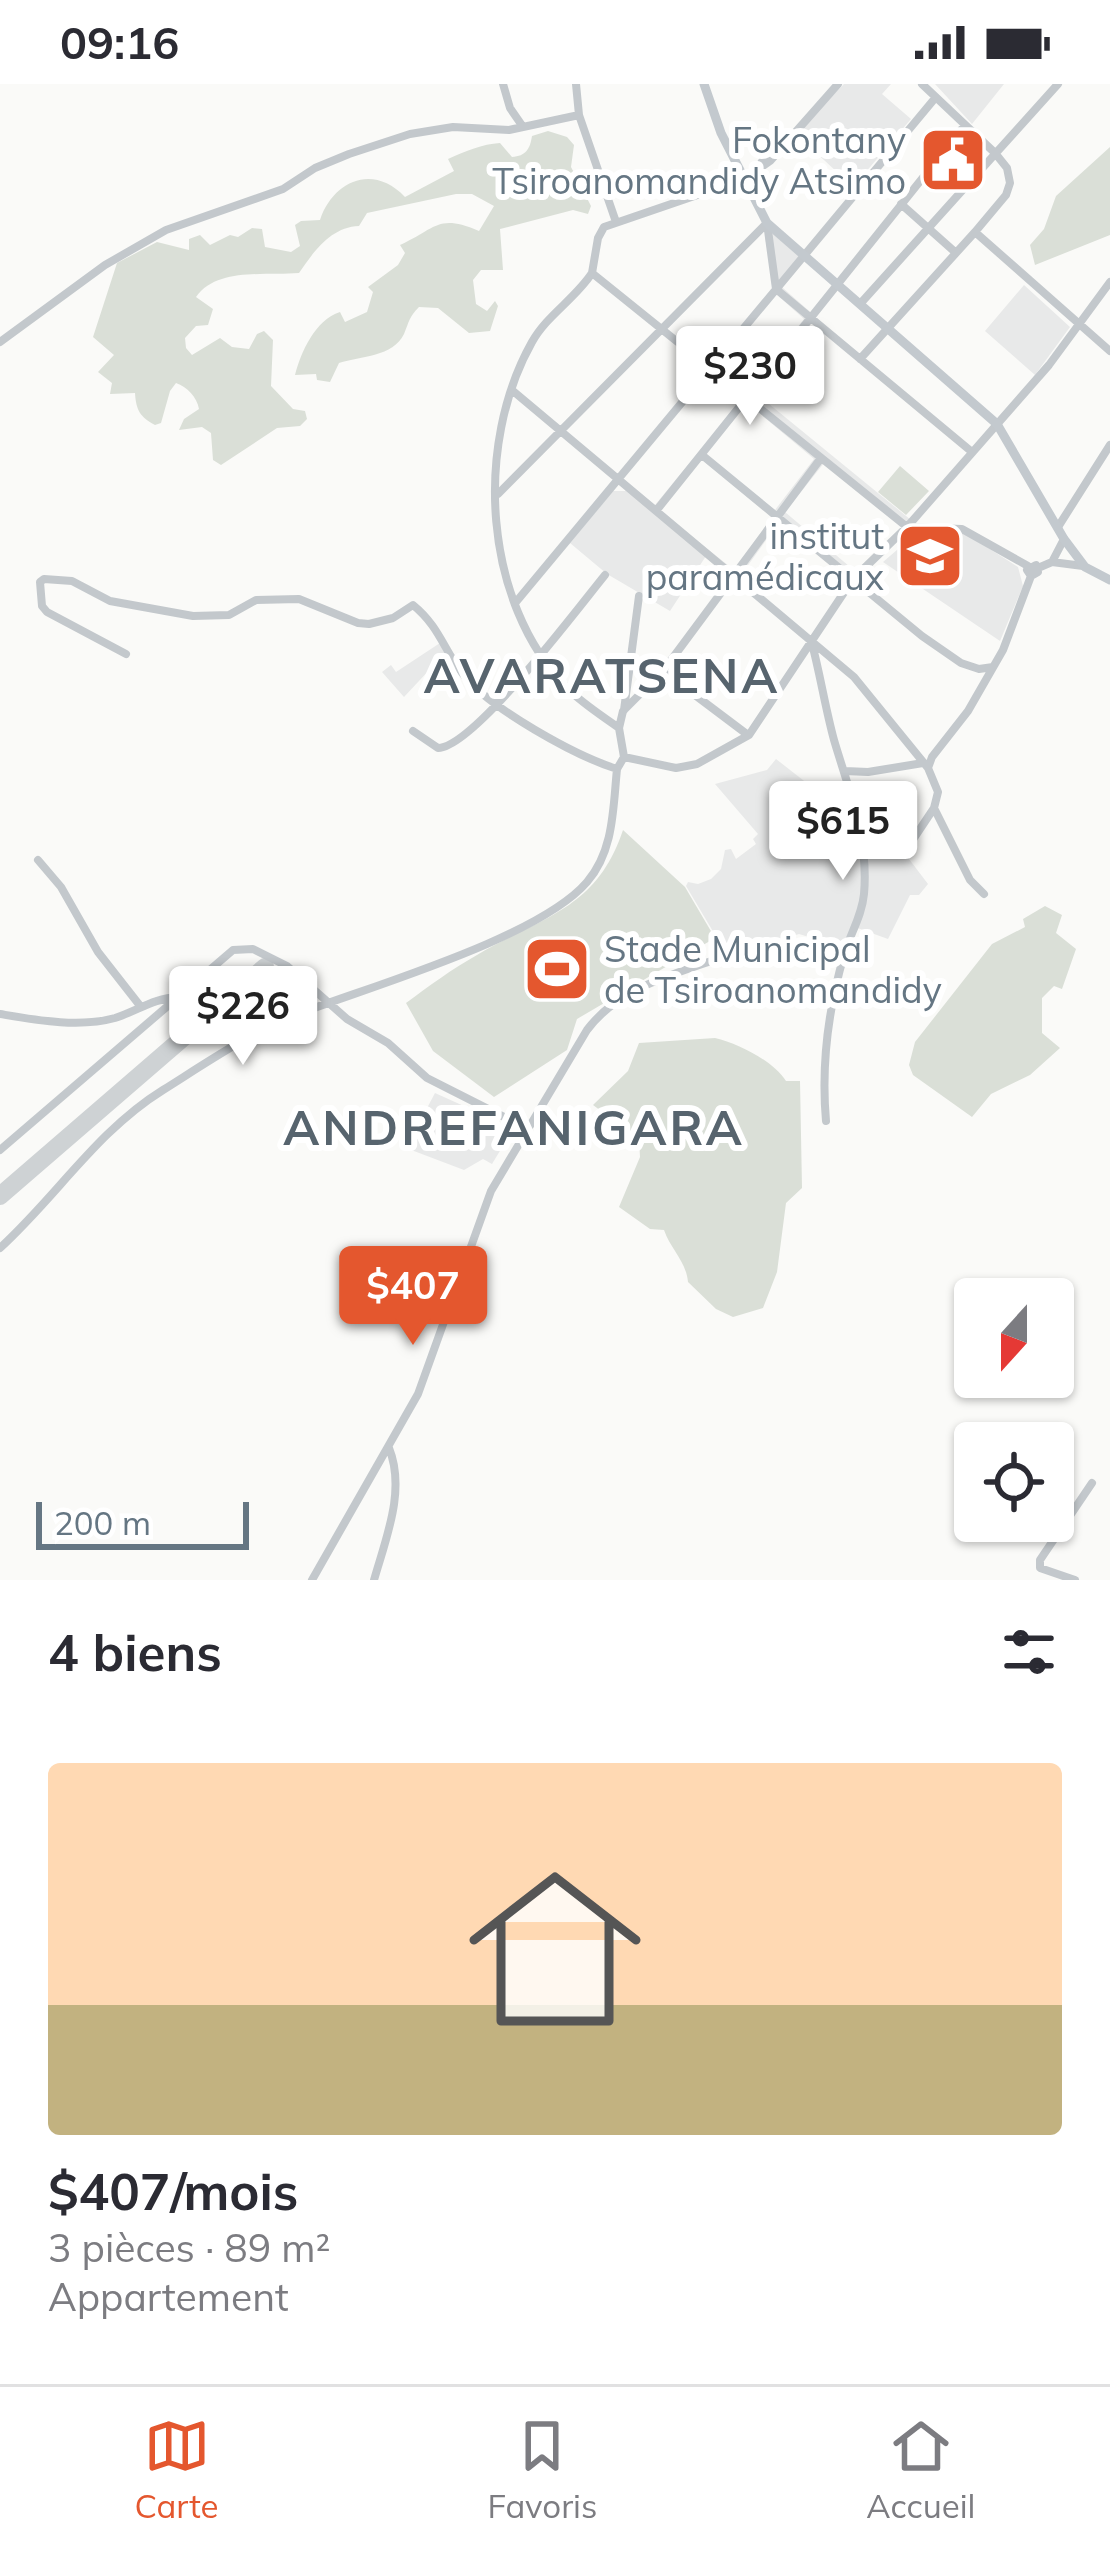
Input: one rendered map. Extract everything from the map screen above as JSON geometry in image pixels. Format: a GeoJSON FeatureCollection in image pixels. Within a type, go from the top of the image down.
{"type":"FeatureCollection","features":[{"type":"Feature","properties":{"kind":"main road"},"geometry":{"type":"LineString","coordinates":[[704,84],[721,133],[767,223],[997,424],[1064,539],[1085,567],[1110,580]]}},
{"type":"Feature","properties":{"kind":"street"},"geometry":{"type":"LineString","coordinates":[[503,84],[521,124]]}},
{"type":"Feature","properties":{"kind":"street"},"geometry":{"type":"LineString","coordinates":[[576,84],[579,115],[616,222]]}},
{"type":"Feature","properties":{"kind":"street"},"geometry":{"type":"LineString","coordinates":[[619,728],[565,686],[526,629],[494,526],[495,459],[521,366],[545,323],[592,273],[604,227],[744,179],[770,161],[838,84]]}},
{"type":"Feature","properties":{"kind":"street"},"geometry":{"type":"LineString","coordinates":[[860,359],[1006,196],[1010,183],[1007,168],[995,152],[922,84]]}},
{"type":"Feature","properties":{"kind":"street"},"geometry":{"type":"LineString","coordinates":[[860,304],[1058,84]]}},
{"type":"Feature","properties":{"kind":"street"},"geometry":{"type":"LineString","coordinates":[[516,602],[936,97]]}},
{"type":"Feature","properties":{"kind":"street"},"geometry":{"type":"LineString","coordinates":[[0,342],[105,266],[166,230],[283,189],[349,154],[410,134],[453,127],[509,130],[579,115]]}},
{"type":"Feature","properties":{"kind":"street"},"geometry":{"type":"LineString","coordinates":[[656,512],[965,125]]}},
{"type":"Feature","properties":{"kind":"street"},"geometry":{"type":"LineString","coordinates":[[901,205],[956,252]]}},
{"type":"Feature","properties":{"kind":"street"},"geometry":{"type":"LineString","coordinates":[[767,223],[776,289],[972,452]]}},
{"type":"Feature","properties":{"kind":"street"},"geometry":{"type":"LineString","coordinates":[[497,495],[767,223]]}},
{"type":"Feature","properties":{"kind":"street"},"geometry":{"type":"LineString","coordinates":[[975,232],[1110,351]]}},
{"type":"Feature","properties":{"kind":"street"},"geometry":{"type":"LineString","coordinates":[[592,273],[907,527],[962,529],[1032,570]]}},
{"type":"Feature","properties":{"kind":"street"},"geometry":{"type":"LineString","coordinates":[[624,757],[676,768],[698,764],[748,735],[853,579],[907,527],[997,424],[1081,326],[1093,301],[1110,282]]}},
{"type":"Feature","properties":{"kind":"street"},"geometry":{"type":"LineString","coordinates":[[514,392],[854,677],[926,766],[938,792],[921,834],[904,853]]}},
{"type":"Feature","properties":{"kind":"street"},"geometry":{"type":"LineString","coordinates":[[1058,527],[1110,445]]}},
{"type":"Feature","properties":{"kind":"street"},"geometry":{"type":"LineString","coordinates":[[702,455],[961,664],[994,667]]}},
{"type":"Feature","properties":{"kind":"street"},"geometry":{"type":"LineString","coordinates":[[623,711],[663,671],[821,458]]}},
{"type":"Feature","properties":{"kind":"street"},"geometry":{"type":"LineString","coordinates":[[1052,562],[1064,539]]}},
{"type":"Feature","properties":{"kind":"street"},"geometry":{"type":"LineString","coordinates":[[926,766],[994,667],[1032,570],[1052,562],[1085,567]]}},
{"type":"Feature","properties":{"kind":"street"},"geometry":{"type":"LineString","coordinates":[[412,731],[438,748],[462,740],[605,575]]}},
{"type":"Feature","properties":{"kind":"street"},"geometry":{"type":"LineString","coordinates":[[126,654],[46,612],[40,582],[71,581],[110,601],[194,616],[229,614],[256,600],[299,599],[369,624],[394,618],[413,605],[447,644],[462,673],[497,702],[540,733],[617,770]]}},
{"type":"Feature","properties":{"kind":"street"},"geometry":{"type":"LineString","coordinates":[[0,1248],[133,1109],[263,1029],[529,924],[575,894],[604,857],[617,770],[624,757],[619,728],[639,596]]}},
{"type":"Feature","properties":{"kind":"street"},"geometry":{"type":"LineString","coordinates":[[811,638],[834,740],[864,839],[865,883],[859,919],[845,951],[828,1023],[822,1074],[826,1120]]}},
{"type":"Feature","properties":{"kind":"street"},"geometry":{"type":"LineString","coordinates":[[663,671],[748,735]]}},
{"type":"Feature","properties":{"kind":"street"},"geometry":{"type":"LineString","coordinates":[[845,771],[926,766]]}},
{"type":"Feature","properties":{"kind":"street"},"geometry":{"type":"LineString","coordinates":[[934,808],[970,880],[984,894]]}},
{"type":"Feature","properties":{"kind":"street"},"geometry":{"type":"LineString","coordinates":[[38,860],[61,886],[98,952],[141,1007]]}},
{"type":"Feature","properties":{"kind":"street"},"geometry":{"type":"LineString","coordinates":[[0,1150],[233,950],[253,949],[287,966],[445,1090],[528,1130]]}},
{"type":"Feature","properties":{"kind":"street"},"geometry":{"type":"LineString","coordinates":[[312,1580],[426,1374],[491,1191],[599,1013],[654,981],[711,961]]}},
{"type":"Feature","properties":{"kind":"street"},"geometry":{"type":"LineString","coordinates":[[0,1014],[109,1020],[161,998],[178,998]]}},
{"type":"Feature","properties":{"kind":"street"},"geometry":{"type":"LineString","coordinates":[[374,1580],[395,1491],[396,1466],[389,1448]]}},
{"type":"Feature","properties":{"kind":"street"},"geometry":{"type":"LineString","coordinates":[[1076,1580],[1040,1568],[1040,1560],[1092,1483]]}},
{"type":"Feature","properties":{"kind":"shaded area"},"geometry":{"type":"Polygon","coordinates":[[[844,84],[891,84],[882,94],[911,119],[853,187],[796,134],[844,84]]]}},
{"type":"Feature","properties":{"kind":"shaded area"},"geometry":{"type":"Polygon","coordinates":[[[935,84],[1004,84],[972,124],[935,84]]]}},
{"type":"Feature","properties":{"kind":"shaded area"},"geometry":{"type":"Polygon","coordinates":[[[548,131],[567,137],[574,145],[571,167],[591,206],[588,214],[573,210],[500,229],[503,270],[481,270],[473,280],[476,304],[487,311],[495,301],[498,306],[490,331],[469,333],[438,308],[419,307],[399,342],[376,354],[339,363],[330,382],[317,380],[316,374],[295,375],[305,347],[323,322],[340,312],[345,322],[367,312],[373,292],[368,287],[398,265],[405,253],[400,245],[445,223],[479,231],[494,206],[472,194],[456,194],[367,213],[359,226],[324,242],[299,273],[229,277],[205,287],[196,297],[213,309],[208,325],[196,326],[185,338],[186,348],[192,355],[220,338],[232,347],[249,349],[264,331],[273,340],[271,386],[293,409],[305,411],[307,419],[300,426],[277,428],[221,465],[213,460],[211,433],[202,427],[179,430],[184,419],[199,409],[184,387],[176,383],[161,423],[155,425],[140,412],[135,393],[110,394],[112,383],[98,372],[114,355],[93,337],[117,263],[157,242],[189,250],[189,239],[200,235],[210,245],[252,228],[262,229],[265,247],[291,252],[300,246],[295,225],[320,220],[334,195],[355,181],[380,181],[405,197],[454,171],[448,159],[500,143],[512,157],[517,156],[526,151],[532,136],[548,131]]]}},
{"type":"Feature","properties":{"kind":"shaded area"},"geometry":{"type":"Polygon","coordinates":[[[1110,147],[1110,235],[1035,265],[1030,245],[1044,229],[1056,196],[1110,147]]]}},
{"type":"Feature","properties":{"kind":"shaded area"},"geometry":{"type":"Polygon","coordinates":[[[773,234],[800,257],[782,280],[783,288],[816,317],[753,391],[911,520],[904,528],[824,463],[785,512],[856,572],[848,580],[779,522],[741,575],[732,576],[706,556],[670,611],[607,574],[570,543],[613,491],[625,491],[630,485],[655,505],[742,399],[721,381],[725,375],[746,391],[804,319],[775,293],[765,237],[773,234]],[[743,407],[705,454],[775,510],[814,459],[752,407],[743,407]],[[701,459],[660,511],[734,570],[772,517],[701,459]]]}},
{"type":"Feature","properties":{"kind":"shaded area"},"geometry":{"type":"Polygon","coordinates":[[[1024,285],[1070,327],[1035,375],[985,331],[1024,285]]]}},
{"type":"Feature","properties":{"kind":"shaded area"},"geometry":{"type":"Polygon","coordinates":[[[900,466],[929,491],[906,515],[878,492],[900,466]]]}},
{"type":"Feature","properties":{"kind":"shaded area"},"geometry":{"type":"Polygon","coordinates":[[[919,531],[965,533],[1018,567],[1023,586],[1000,641],[883,562],[919,531]]]}},
{"type":"Feature","properties":{"kind":"shaded area"},"geometry":{"type":"Polygon","coordinates":[[[440,643],[447,651],[404,697],[382,672],[391,665],[396,672],[440,643]]]}},
{"type":"Feature","properties":{"kind":"shaded area"},"geometry":{"type":"Polygon","coordinates":[[[776,759],[817,791],[808,808],[898,857],[906,855],[928,884],[919,895],[910,895],[888,939],[852,926],[842,947],[799,934],[727,955],[686,886],[711,879],[721,869],[725,850],[731,849],[736,859],[756,844],[753,839],[758,834],[715,784],[767,770],[776,759]]]}},
{"type":"Feature","properties":{"kind":"shaded area","name":"Stade Municipal de Tsiroanomandidy"},"geometry":{"type":"Polygon","coordinates":[[[623,830],[685,887],[715,938],[577,1019],[567,1050],[494,1097],[433,1051],[406,1003],[468,960],[545,920],[583,894],[612,856],[623,830]]]}},
{"type":"Feature","properties":{"kind":"shaded area"},"geometry":{"type":"Polygon","coordinates":[[[1045,906],[1062,915],[1056,933],[1076,949],[1062,989],[1054,986],[1042,998],[1042,1033],[1060,1048],[1030,1075],[991,1094],[972,1117],[913,1075],[909,1065],[915,1042],[992,944],[1025,927],[1023,919],[1045,906]]]}},
{"type":"Feature","properties":{"kind":"shaded area"},"geometry":{"type":"Polygon","coordinates":[[[715,1038],[754,1054],[786,1081],[800,1081],[802,1188],[786,1203],[777,1272],[763,1308],[733,1317],[716,1309],[688,1282],[664,1230],[650,1229],[619,1207],[640,1157],[639,1139],[593,1105],[628,1071],[639,1043],[715,1038]]]}},
{"type":"Feature","properties":{"kind":"shaded area"},"geometry":{"type":"Polygon","coordinates":[[[435,1093],[497,1121],[509,1136],[492,1164],[483,1159],[464,1170],[406,1148],[435,1093]]]}},
{"type":"Feature","properties":{"kind":"taxiway"},"geometry":{"type":"LineString","coordinates":[[0,1196],[265,967]]}},
{"type":"Feature","properties":{"kind":"place","name":"Fokontany Tsiroanomandidy Atsimo"},"geometry":{"type":"Point","coordinates":[953,160]}},
{"type":"Feature","properties":{"kind":"place","name":"institut paramédicaux"},"geometry":{"type":"Point","coordinates":[930,556]}},
{"type":"Feature","properties":{"kind":"place","name":"Stade Municipal de Tsiroanomandidy"},"geometry":{"type":"Point","coordinates":[557,969]}},
{"type":"Feature","properties":{"kind":"district","name":"AVARATSENA"},"geometry":{"type":"Point","coordinates":[602,675]}},
{"type":"Feature","properties":{"kind":"district","name":"ANDREFANIGARA"},"geometry":{"type":"Point","coordinates":[514,1127]}}]}
